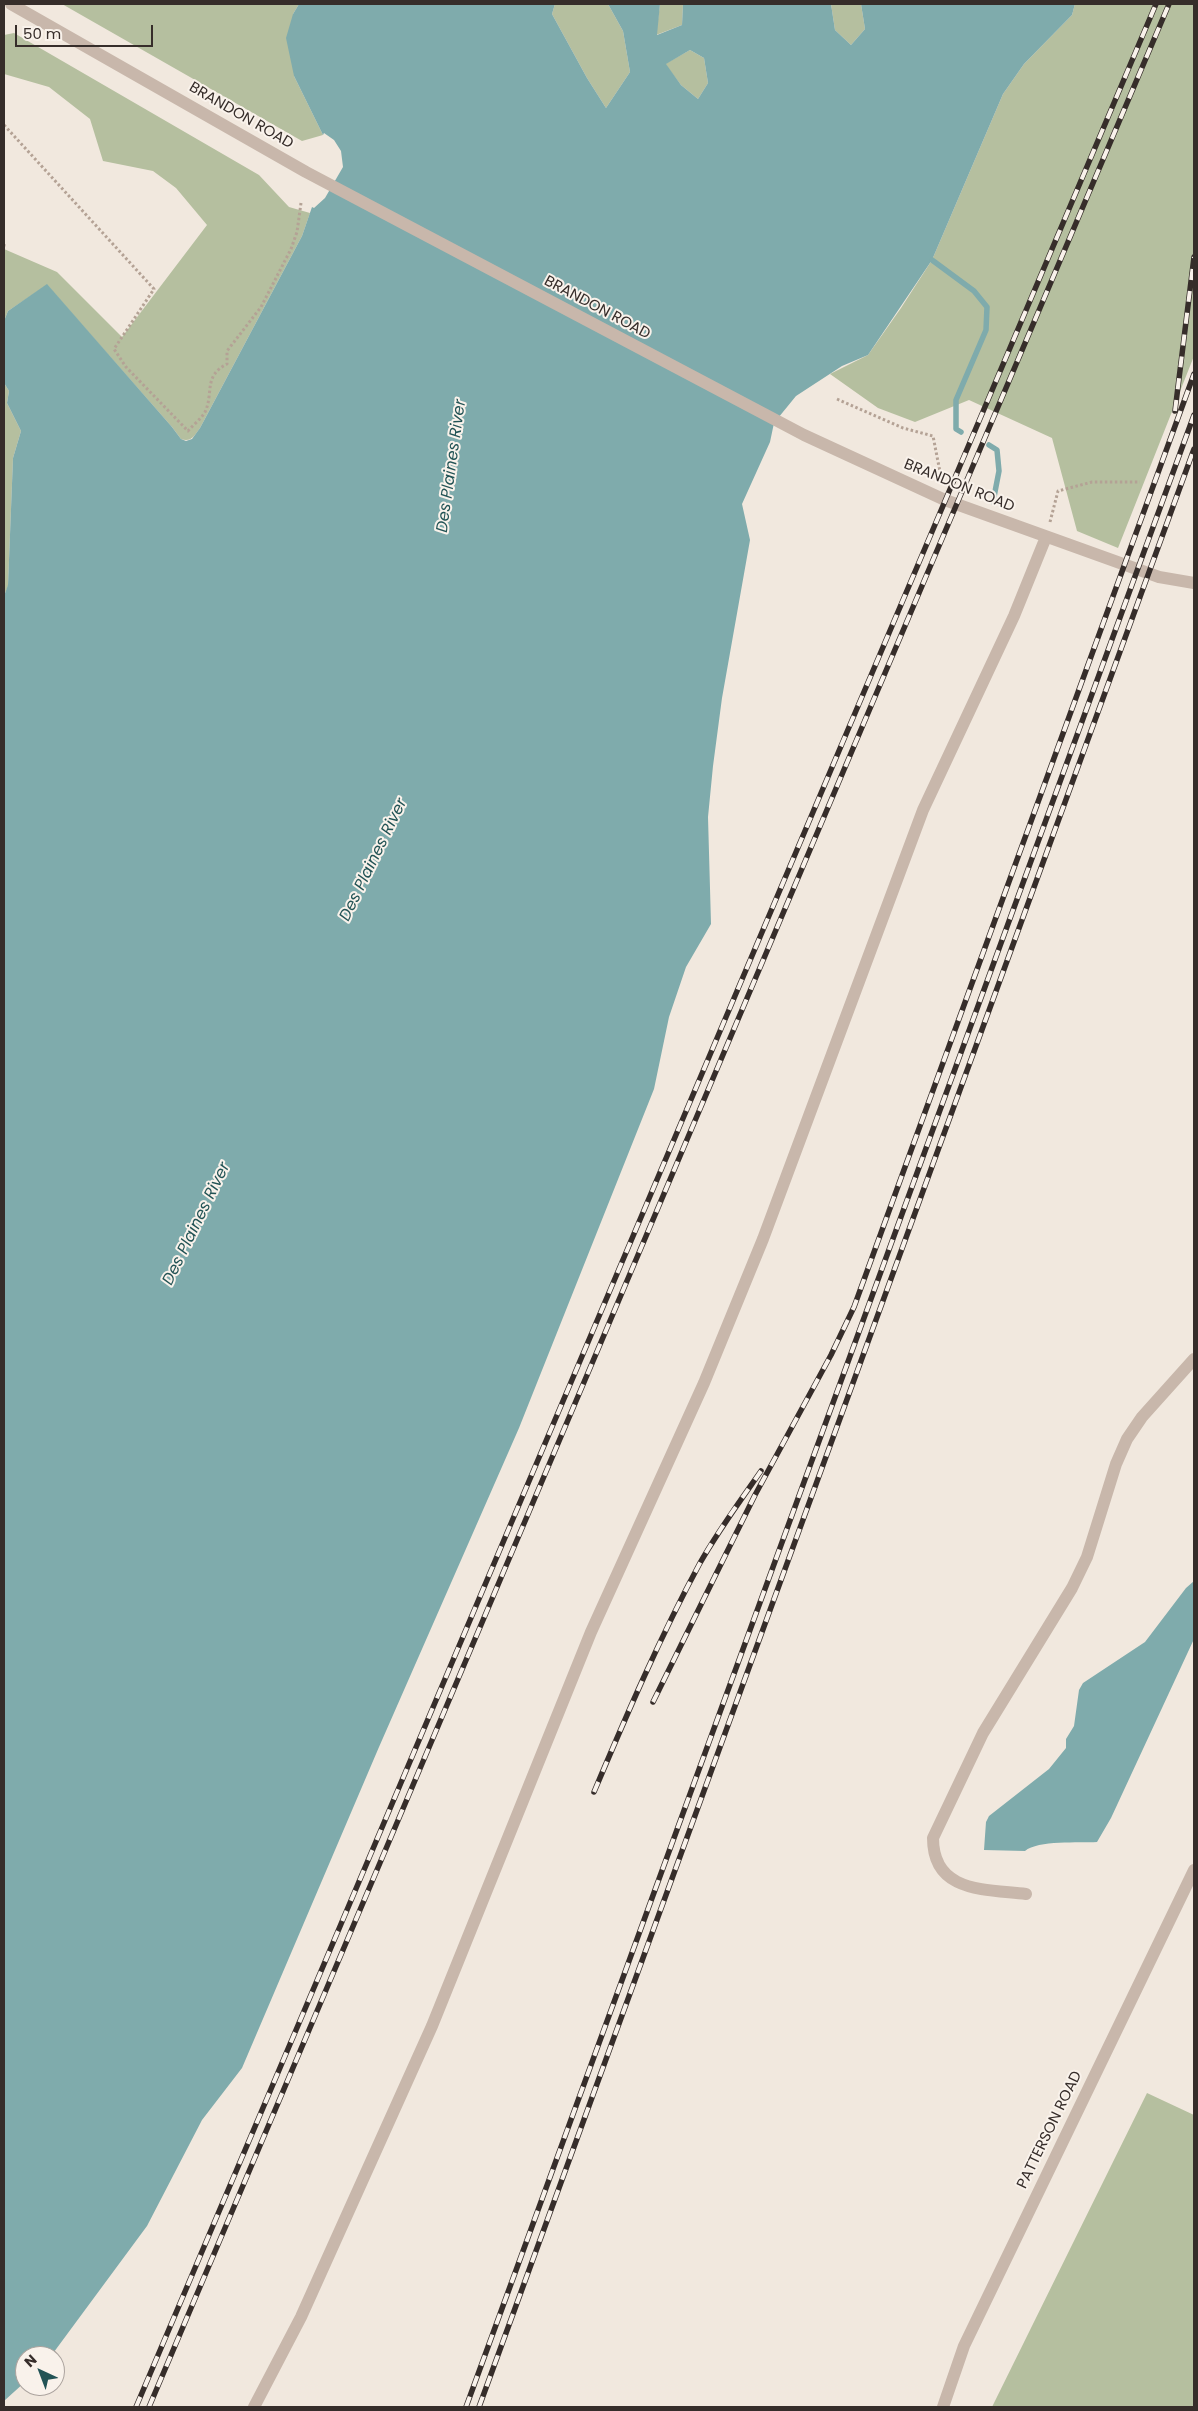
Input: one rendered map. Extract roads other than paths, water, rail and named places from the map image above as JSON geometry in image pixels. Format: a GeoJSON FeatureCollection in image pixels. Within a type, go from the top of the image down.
{"type":"FeatureCollection","features":[{"type":"Feature","properties":{"kind":"street","name":"BRANDON ROAD"},"geometry":{"type":"LineString","coordinates":[[11,4],[306,172],[804,436],[945,500],[1046,538],[1159,577],[1194,583]]}},
{"type":"Feature","properties":{"kind":"street"},"geometry":{"type":"LineString","coordinates":[[254,2407],[301,2317],[432,2026],[591,1632],[704,1383],[763,1239],[923,810],[1014,616],[1046,538]]}},
{"type":"Feature","properties":{"kind":"street"},"geometry":{"type":"LineString","coordinates":[[1026,1894],[980,1888],[956,1881],[944,1875],[937,1865],[933,1852],[933,1838],[983,1733],[1072,1588],[1087,1557],[1116,1464],[1127,1439],[1142,1417],[1194,1359]]}},
{"type":"Feature","properties":{"kind":"street","name":"PATTERSON ROAD"},"geometry":{"type":"LineString","coordinates":[[943,2407],[964,2346],[1194,1870]]}},
{"type":"Feature","properties":{"kind":"water","name":"Des Plaines River"},"geometry":{"type":"Polygon","coordinates":[[[299,4],[555,4],[552,14],[587,78],[606,108],[630,72],[623,31],[608,4],[660,4],[657,35],[682,25],[683,4],[831,4],[835,30],[851,45],[865,29],[861,4],[1075,4],[1072,15],[1024,64],[1003,94],[932,260],[868,355],[842,366],[796,396],[774,423],[770,442],[742,504],[750,540],[722,698],[708,817],[711,924],[686,967],[669,1017],[654,1089],[519,1428],[379,1747],[242,2068],[202,2120],[147,2226],[58,2346],[15,2346],[15,2391],[4,2401],[4,596],[8,585],[13,458],[21,431],[7,403],[9,391],[4,383],[4,321],[8,311],[47,284],[181,439],[186,441],[192,439],[200,428],[302,236],[312,207],[323,199],[340,170],[339,150],[323,135],[294,76],[286,38],[293,14],[299,4]],[[690,50],[666,64],[681,85],[698,99],[708,83],[704,58],[690,50]]]}},
{"type":"Feature","properties":{"kind":"water"},"geometry":{"type":"Polygon","coordinates":[[[1194,1581],[1194,1639],[1111,1818],[1097,1842],[1039,1845],[1025,1851],[984,1850],[986,1822],[989,1816],[1049,1769],[1066,1748],[1066,1739],[1074,1726],[1079,1690],[1083,1683],[1145,1642],[1186,1588],[1194,1581]]]}},
{"type":"Feature","properties":{"kind":"waterway"},"geometry":{"type":"LineString","coordinates":[[932,260],[974,291],[987,307],[986,330],[956,400],[956,429],[961,432]]}},
{"type":"Feature","properties":{"kind":"waterway"},"geometry":{"type":"LineString","coordinates":[[989,445],[997,450],[999,471],[993,502]]}},
{"type":"Feature","properties":{"kind":"railway"},"geometry":{"type":"LineString","coordinates":[[136,2407],[1156,4]]}},
{"type":"Feature","properties":{"kind":"railway"},"geometry":{"type":"LineString","coordinates":[[149,2407],[1169,4]]}},
{"type":"Feature","properties":{"kind":"railway"},"geometry":{"type":"LineString","coordinates":[[1175,411],[1194,257]]}},
{"type":"Feature","properties":{"kind":"railway"},"geometry":{"type":"LineString","coordinates":[[653,1702],[755,1495],[831,1355],[854,1307],[1194,374]]}},
{"type":"Feature","properties":{"kind":"railway"},"geometry":{"type":"LineString","coordinates":[[466,2407],[1194,415]]}},
{"type":"Feature","properties":{"kind":"railway"},"geometry":{"type":"LineString","coordinates":[[479,2407],[1194,449]]}},
{"type":"Feature","properties":{"kind":"railway"},"geometry":{"type":"LineString","coordinates":[[594,1792],[644,1676],[685,1591],[714,1539],[761,1471]]}}]}
